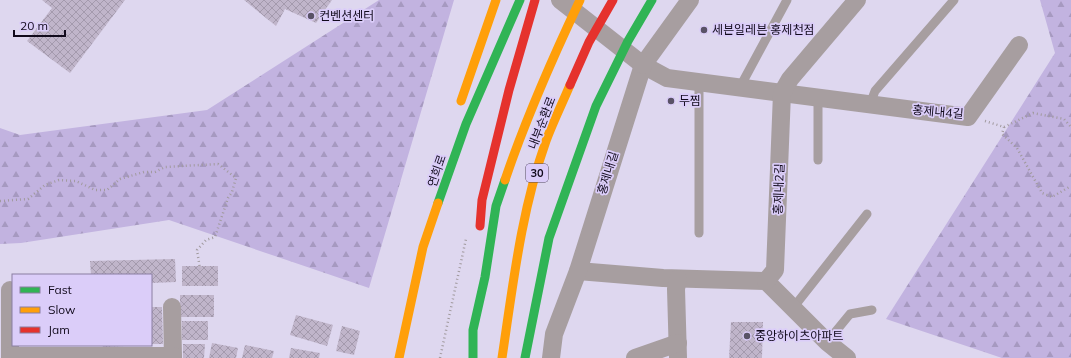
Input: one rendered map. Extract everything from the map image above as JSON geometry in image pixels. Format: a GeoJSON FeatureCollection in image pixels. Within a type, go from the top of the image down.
{"type":"FeatureCollection","features":[{"type":"Feature","properties":{"kind":"main road"},"geometry":{"type":"LineString","coordinates":[[457,113],[496,0]]}},
{"type":"Feature","properties":{"kind":"main road","name":"연희로"},"geometry":{"type":"LineString","coordinates":[[399,358],[423,247],[466,124],[520,0]]}},
{"type":"Feature","properties":{"kind":"main road"},"geometry":{"type":"LineString","coordinates":[[479,239],[482,200],[509,90],[536,0]]}},
{"type":"Feature","properties":{"kind":"main road","name":"내부순환로"},"geometry":{"type":"LineString","coordinates":[[473,358],[473,330],[485,277],[496,206],[517,144],[552,58],[580,0]]}},
{"type":"Feature","properties":{"kind":"main road","name":"내부순환로"},"geometry":{"type":"LineString","coordinates":[[502,358],[513,282],[527,208],[546,141],[589,42],[613,0]]}},
{"type":"Feature","properties":{"kind":"main road"},"geometry":{"type":"LineString","coordinates":[[525,358],[549,238],[593,113],[628,40],[652,0]]}},
{"type":"Feature","properties":{"kind":"main road"},"geometry":{"type":"LineString","coordinates":[[473,330],[478,262]]}},
{"type":"Feature","properties":{"kind":"street","name":"홍제내4길"},"geometry":{"type":"LineString","coordinates":[[560,0],[643,65],[667,78],[968,117],[1019,45]]}},
{"type":"Feature","properties":{"kind":"street","name":"홍제내길"},"geometry":{"type":"LineString","coordinates":[[551,358],[554,334],[578,271],[643,65],[690,0]]}},
{"type":"Feature","properties":{"kind":"street"},"geometry":{"type":"LineString","coordinates":[[782,93],[790,79],[857,0]]}},
{"type":"Feature","properties":{"kind":"street","name":"홍제내2길"},"geometry":{"type":"LineString","coordinates":[[766,281],[775,270],[782,93]]}},
{"type":"Feature","properties":{"kind":"street"},"geometry":{"type":"LineString","coordinates":[[578,271],[678,279],[766,281],[827,342],[847,358]]}},
{"type":"Feature","properties":{"kind":"street"},"geometry":{"type":"LineString","coordinates":[[635,358],[678,350],[676,289],[678,279]]}},
{"type":"Feature","properties":{"kind":"street"},"geometry":{"type":"LineString","coordinates":[[10,290],[10,357],[91,353],[173,357],[172,307]]}},
{"type":"Feature","properties":{"kind":"lane"},"geometry":{"type":"LineString","coordinates":[[740,87],[786,0]]}},
{"type":"Feature","properties":{"kind":"lane"},"geometry":{"type":"LineString","coordinates":[[870,104],[875,91],[954,0]]}},
{"type":"Feature","properties":{"kind":"lane"},"geometry":{"type":"LineString","coordinates":[[699,82],[699,233]]}},
{"type":"Feature","properties":{"kind":"lane"},"geometry":{"type":"LineString","coordinates":[[818,97],[818,160]]}},
{"type":"Feature","properties":{"kind":"lane"},"geometry":{"type":"LineString","coordinates":[[793,308],[867,214]]}},
{"type":"Feature","properties":{"kind":"lane"},"geometry":{"type":"LineString","coordinates":[[827,342],[850,314],[872,310]]}},
{"type":"Feature","properties":{"kind":"path"},"geometry":{"type":"LineString","coordinates":[[968,117],[1004,126],[1033,113],[1064,119],[1071,127]]}},
{"type":"Feature","properties":{"kind":"path"},"geometry":{"type":"LineString","coordinates":[[1004,126],[1002,134],[1017,148],[1042,193],[1052,197],[1071,186]]}},
{"type":"Feature","properties":{"kind":"path"},"geometry":{"type":"LineString","coordinates":[[0,201],[28,199],[44,185],[59,180],[76,181],[95,190],[107,190],[120,179],[144,172],[155,172],[165,167],[218,164],[236,178],[232,192],[222,212],[215,237],[206,240],[197,250],[200,269]]}},
{"type":"Feature","properties":{"kind":"green space"},"geometry":{"type":"Polygon","coordinates":[[[379,0],[454,0],[369,288],[169,220],[21,243],[0,244],[0,128],[20,135],[207,110],[379,0]]]}},
{"type":"Feature","properties":{"kind":"green space"},"geometry":{"type":"Polygon","coordinates":[[[1040,0],[1071,0],[1071,358],[1002,358],[886,319],[1055,53],[1040,0]]]}},
{"type":"Feature","properties":{"kind":"building"},"geometry":{"type":"Polygon","coordinates":[[[42,0],[125,0],[70,73],[27,41],[52,8],[42,0]]]}},
{"type":"Feature","properties":{"kind":"building","name":"컨벤션센터"},"geometry":{"type":"Polygon","coordinates":[[[244,0],[332,0],[316,23],[285,9],[276,26],[244,0]]]}},
{"type":"Feature","properties":{"kind":"building"},"geometry":{"type":"Polygon","coordinates":[[[175,259],[176,282],[152,283],[152,274],[91,274],[90,261],[175,259]]]}},
{"type":"Feature","properties":{"kind":"building"},"geometry":{"type":"Polygon","coordinates":[[[182,266],[218,266],[218,286],[182,286],[182,266]]]}},
{"type":"Feature","properties":{"kind":"building"},"geometry":{"type":"Polygon","coordinates":[[[180,295],[214,295],[214,317],[180,317],[180,295]]]}},
{"type":"Feature","properties":{"kind":"building"},"geometry":{"type":"Polygon","coordinates":[[[152,307],[162,307],[163,344],[152,344],[152,307]]]}},
{"type":"Feature","properties":{"kind":"building"},"geometry":{"type":"Polygon","coordinates":[[[296,315],[333,325],[327,346],[290,335],[296,315]]]}},
{"type":"Feature","properties":{"kind":"building"},"geometry":{"type":"Polygon","coordinates":[[[182,321],[208,321],[208,340],[182,340],[182,321]]]}},
{"type":"Feature","properties":{"kind":"building","name":"중앙하이츠아파트"},"geometry":{"type":"Polygon","coordinates":[[[731,322],[763,322],[762,358],[729,358],[731,322]]]}},
{"type":"Feature","properties":{"kind":"building"},"geometry":{"type":"Polygon","coordinates":[[[342,326],[360,331],[354,355],[336,351],[342,326]]]}},
{"type":"Feature","properties":{"kind":"building"},"geometry":{"type":"Polygon","coordinates":[[[212,343],[238,348],[236,358],[209,358],[212,343]]]}},
{"type":"Feature","properties":{"kind":"building"},"geometry":{"type":"Polygon","coordinates":[[[183,344],[205,344],[204,358],[183,358],[183,344]]]}},
{"type":"Feature","properties":{"kind":"building"},"geometry":{"type":"Polygon","coordinates":[[[245,345],[274,351],[272,358],[242,358],[245,345]]]}},
{"type":"Feature","properties":{"kind":"building"},"geometry":{"type":"Polygon","coordinates":[[[102,346],[125,346],[103,347],[102,346]]]}},
{"type":"Feature","properties":{"kind":"building"},"geometry":{"type":"Polygon","coordinates":[[[291,348],[320,353],[319,358],[289,358],[291,348]]]}},
{"type":"Feature","properties":{"kind":"traffic: fast"},"geometry":{"type":"LineString","coordinates":[[438,203],[466,124],[520,0]]}},
{"type":"Feature","properties":{"kind":"traffic: fast"},"geometry":{"type":"LineString","coordinates":[[525,358],[549,238],[596,106],[628,41],[652,0]]}},
{"type":"Feature","properties":{"kind":"traffic: fast"},"geometry":{"type":"LineString","coordinates":[[473,358],[473,330],[485,277],[496,206],[505,180]]}},
{"type":"Feature","properties":{"kind":"traffic: slow"},"geometry":{"type":"LineString","coordinates":[[461,101],[496,0]]}},
{"type":"Feature","properties":{"kind":"traffic: slow"},"geometry":{"type":"LineString","coordinates":[[505,180],[540,89],[580,0]]}},
{"type":"Feature","properties":{"kind":"traffic: slow"},"geometry":{"type":"LineString","coordinates":[[502,358],[514,276],[530,194],[546,141],[570,85]]}},
{"type":"Feature","properties":{"kind":"traffic: slow"},"geometry":{"type":"LineString","coordinates":[[399,358],[423,247],[438,203]]}},
{"type":"Feature","properties":{"kind":"traffic: jam"},"geometry":{"type":"LineString","coordinates":[[480,226],[482,200],[509,90],[535,0]]}},
{"type":"Feature","properties":{"kind":"traffic: jam"},"geometry":{"type":"LineString","coordinates":[[570,85],[589,42],[613,0]]}},
{"type":"Feature","properties":{"kind":"place","name":"컨벤션센터"},"geometry":{"type":"Point","coordinates":[311,16]}},
{"type":"Feature","properties":{"kind":"place","name":"세븐일레븐 홍제천점"},"geometry":{"type":"Point","coordinates":[704,30]}},
{"type":"Feature","properties":{"kind":"place","name":"두찜"},"geometry":{"type":"Point","coordinates":[671,101]}},
{"type":"Feature","properties":{"kind":"place","name":"중앙하이츠아파트"},"geometry":{"type":"Point","coordinates":[747,336]}}]}
